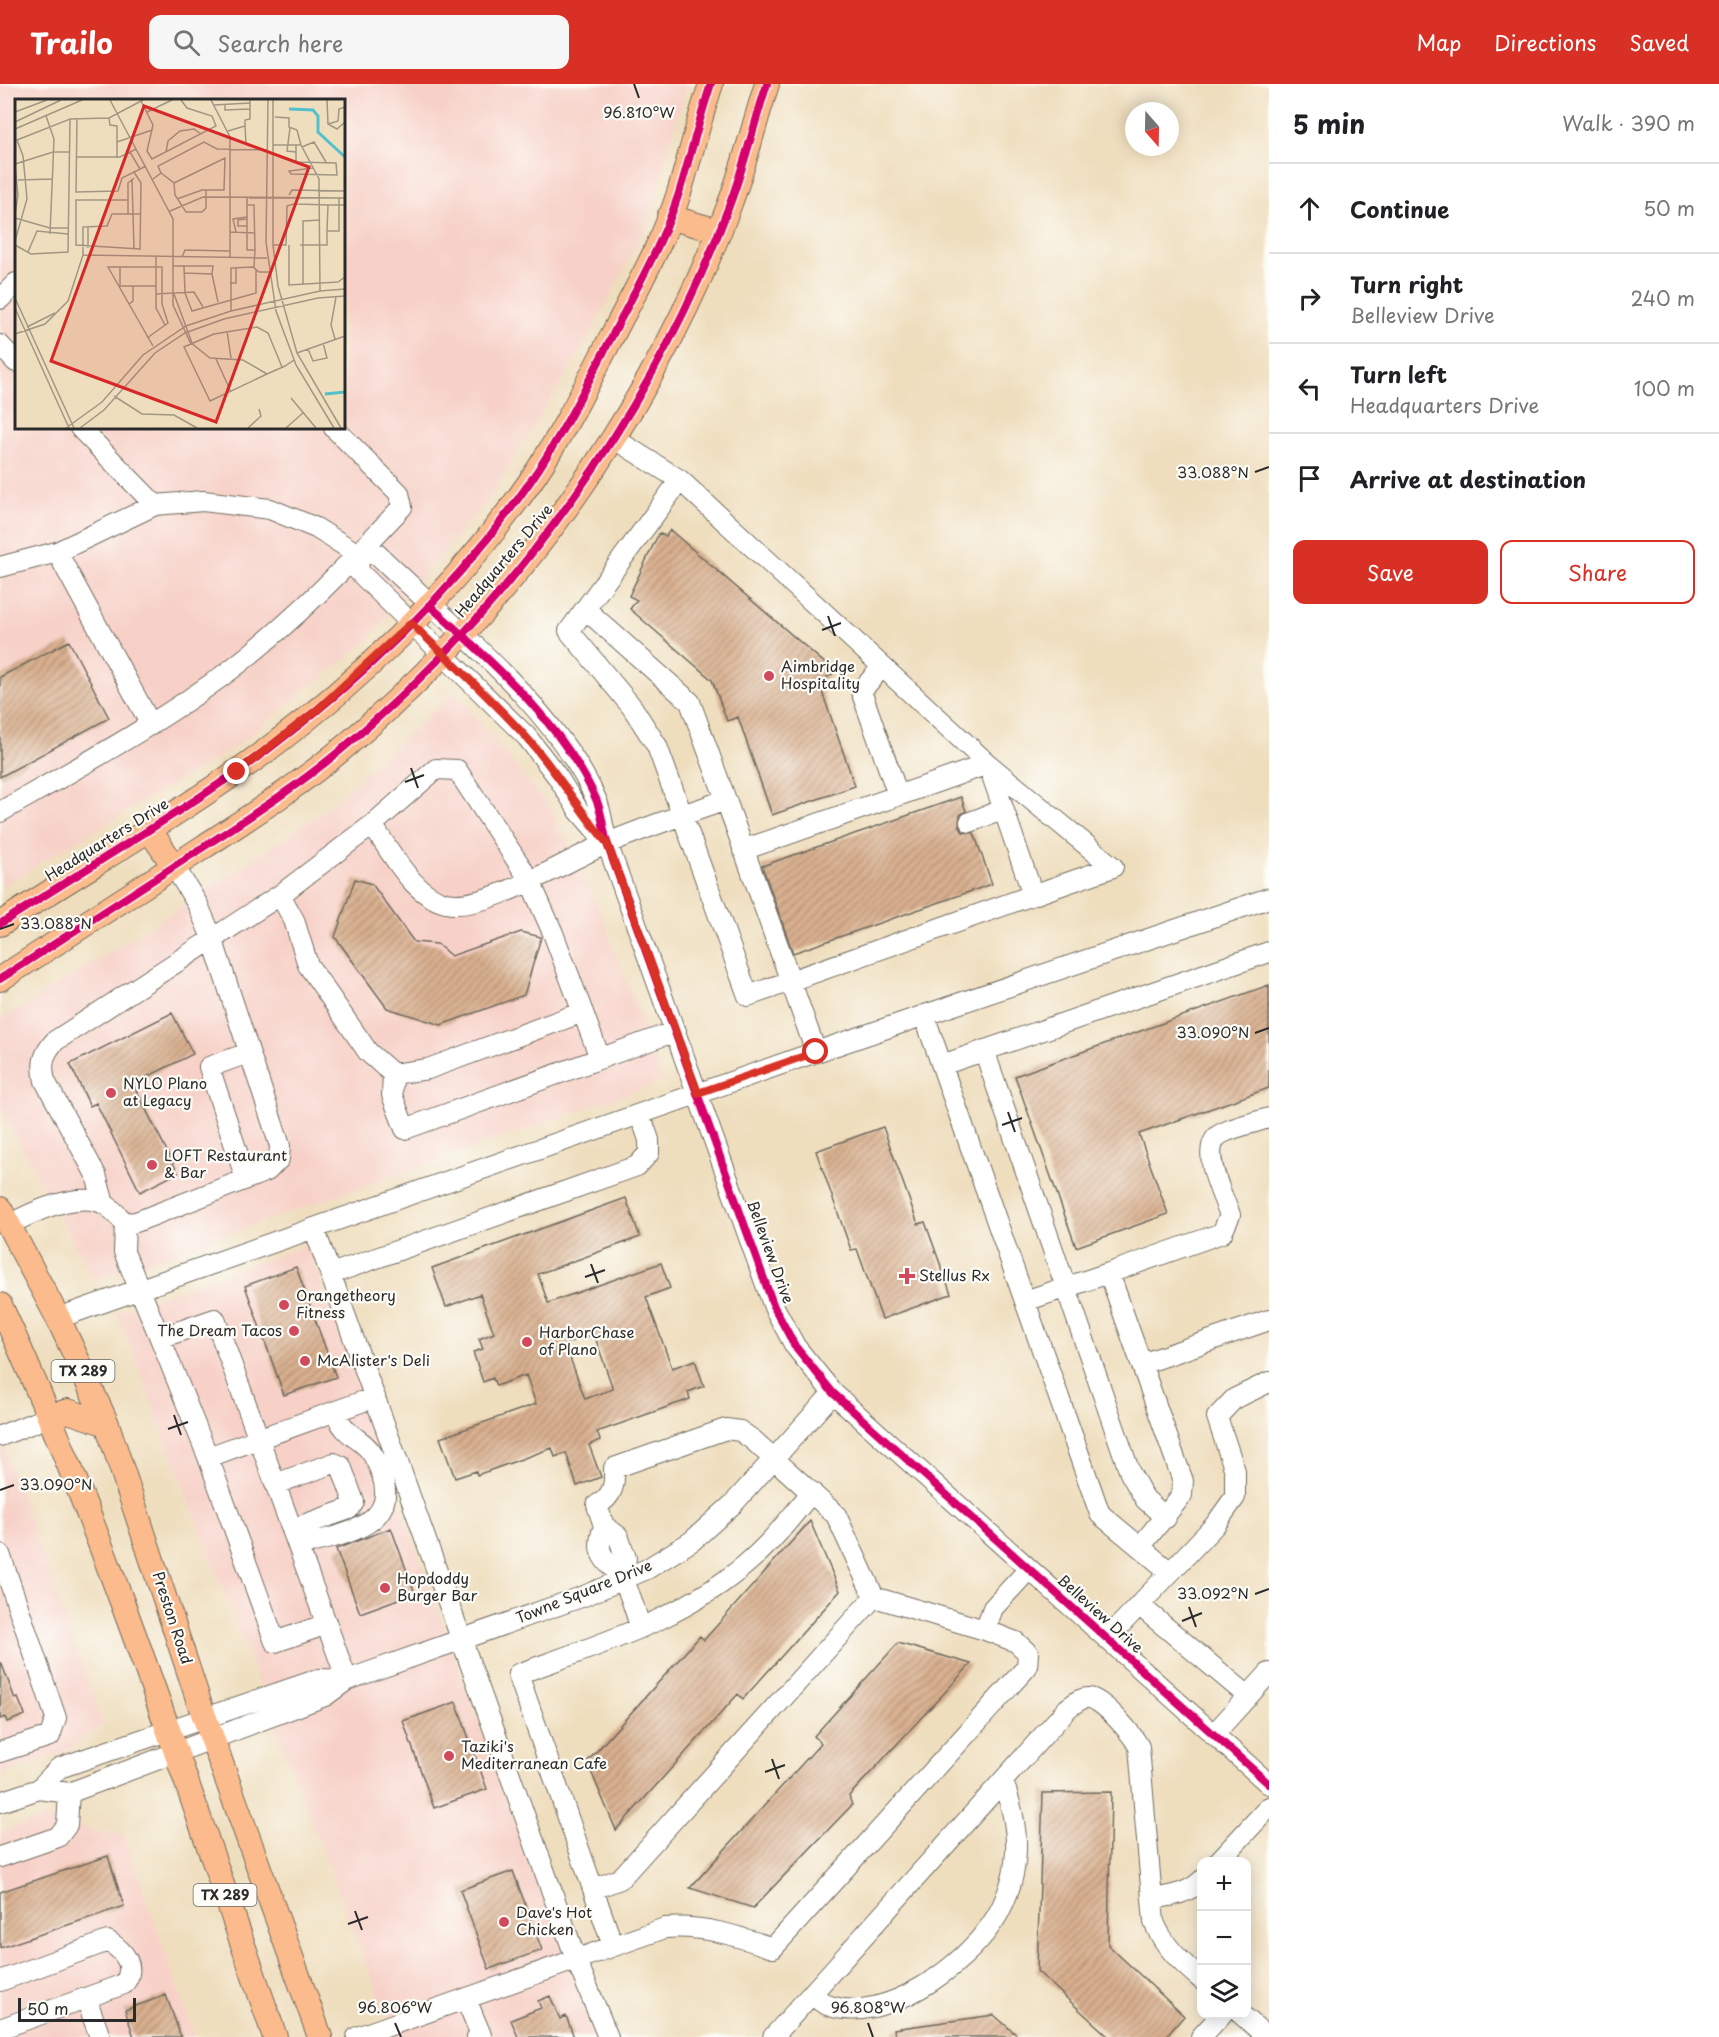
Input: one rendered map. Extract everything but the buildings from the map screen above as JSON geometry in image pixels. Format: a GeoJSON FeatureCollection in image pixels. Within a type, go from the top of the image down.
{"type":"FeatureCollection","features":[{"type":"Feature","properties":{"kind":"main road","name":"Headquarters Drive"},"geometry":{"type":"LineString","coordinates":[[0,924],[149,829],[277,742],[357,675],[411,623],[495,529],[532,480],[586,385],[669,217],[711,84]]}},
{"type":"Feature","properties":{"kind":"main road","name":"Headquarters Drive"},"geometry":{"type":"LineString","coordinates":[[0,979],[260,810],[348,744],[461,634],[558,520],[613,438],[660,357],[729,206],[767,84]]}},
{"type":"Feature","properties":{"kind":"main road"},"geometry":{"type":"LineString","coordinates":[[669,217],[718,231]]}},
{"type":"Feature","properties":{"kind":"main road"},"geometry":{"type":"LineString","coordinates":[[149,829],[174,866]]}},
{"type":"Feature","properties":{"kind":"main road","name":"Preston Road"},"geometry":{"type":"LineString","coordinates":[[4,1217],[58,1318],[107,1424],[204,1717],[320,2037]]}},
{"type":"Feature","properties":{"kind":"main road","name":"TX 289"},"geometry":{"type":"LineString","coordinates":[[0,1305],[51,1416],[167,1730],[275,2037]]}},
{"type":"Feature","properties":{"kind":"main road"},"geometry":{"type":"LineString","coordinates":[[51,1416],[68,1412],[107,1424]]}},
{"type":"Feature","properties":{"kind":"street"},"geometry":{"type":"LineString","coordinates":[[0,299],[15,284]]}},
{"type":"Feature","properties":{"kind":"street"},"geometry":{"type":"LineString","coordinates":[[0,345],[15,361]]}},
{"type":"Feature","properties":{"kind":"street"},"geometry":{"type":"LineString","coordinates":[[0,567],[57,552],[155,504],[81,429]]}},
{"type":"Feature","properties":{"kind":"street"},"geometry":{"type":"LineString","coordinates":[[0,812],[150,725],[233,668],[301,610],[402,507],[399,493],[335,429]]}},
{"type":"Feature","properties":{"kind":"street"},"geometry":{"type":"LineString","coordinates":[[613,438],[680,480],[988,764],[1113,867],[747,996],[657,746],[632,706],[569,631],[680,480]]}},
{"type":"Feature","properties":{"kind":"street","name":"Belleview Drive"},"geometry":{"type":"LineString","coordinates":[[155,504],[203,501],[270,509],[316,528],[358,554],[377,554],[461,634],[549,723],[578,763],[597,801],[607,843],[774,1307],[795,1346],[833,1393],[1269,1784]]}},
{"type":"Feature","properties":{"kind":"street"},"geometry":{"type":"LineString","coordinates":[[57,552],[150,725]]}},
{"type":"Feature","properties":{"kind":"street","name":"Belleview Drive"},"geometry":{"type":"LineString","coordinates":[[358,554],[359,572],[527,737],[557,776],[579,811],[607,843]]}},
{"type":"Feature","properties":{"kind":"street"},"geometry":{"type":"LineString","coordinates":[[585,609],[690,702],[816,1052]]}},
{"type":"Feature","properties":{"kind":"street"},"geometry":{"type":"LineString","coordinates":[[882,667],[861,691],[898,795]]}},
{"type":"Feature","properties":{"kind":"street"},"geometry":{"type":"LineString","coordinates":[[743,850],[988,764]]}},
{"type":"Feature","properties":{"kind":"street"},"geometry":{"type":"LineString","coordinates":[[988,764],[1033,895]]}},
{"type":"Feature","properties":{"kind":"street"},"geometry":{"type":"LineString","coordinates":[[327,1624],[275,1642],[208,1457],[124,1252],[125,1223],[104,1204],[96,1175],[45,1081],[41,1066],[45,1051],[55,1041],[280,895],[372,825],[436,769],[457,770],[530,879],[554,933],[600,1058]]}},
{"type":"Feature","properties":{"kind":"street"},"geometry":{"type":"LineString","coordinates":[[372,825],[408,876],[424,891],[445,903],[470,905],[500,895],[607,843],[726,800]]}},
{"type":"Feature","properties":{"kind":"street"},"geometry":{"type":"LineString","coordinates":[[970,822],[1002,810]]}},
{"type":"Feature","properties":{"kind":"street"},"geometry":{"type":"LineString","coordinates":[[125,1223],[267,1171],[279,1159],[280,1146],[212,938],[198,905],[174,866]]}},
{"type":"Feature","properties":{"kind":"street"},"geometry":{"type":"LineString","coordinates":[[280,895],[294,920],[308,965],[369,1052],[393,1074]]}},
{"type":"Feature","properties":{"kind":"street"},"geometry":{"type":"LineString","coordinates":[[58,1318],[816,1052],[1269,898]]}},
{"type":"Feature","properties":{"kind":"street"},"geometry":{"type":"LineString","coordinates":[[942,1065],[1269,952]]}},
{"type":"Feature","properties":{"kind":"street"},"geometry":{"type":"LineString","coordinates":[[393,1074],[428,1069],[583,1012]]}},
{"type":"Feature","properties":{"kind":"street"},"geometry":{"type":"LineString","coordinates":[[924,1015],[1100,1514],[1170,1572]]}},
{"type":"Feature","properties":{"kind":"street"},"geometry":{"type":"LineString","coordinates":[[393,1074],[392,1095],[405,1129],[676,1030]]}},
{"type":"Feature","properties":{"kind":"street"},"geometry":{"type":"LineString","coordinates":[[984,1050],[1130,1473],[1145,1499],[1166,1518]]}},
{"type":"Feature","properties":{"kind":"street"},"geometry":{"type":"LineString","coordinates":[[246,1179],[209,1066],[249,1053]]}},
{"type":"Feature","properties":{"kind":"street"},"geometry":{"type":"LineString","coordinates":[[331,1274],[637,1166],[649,1153],[649,1140],[640,1114]]}},
{"type":"Feature","properties":{"kind":"street"},"geometry":{"type":"LineString","coordinates":[[1024,1301],[1222,1233],[1230,1215],[1209,1156],[1213,1144],[1219,1135],[1269,1118]]}},
{"type":"Feature","properties":{"kind":"street"},"geometry":{"type":"LineString","coordinates":[[4,1217],[45,1206],[78,1202],[104,1204]]}},
{"type":"Feature","properties":{"kind":"street"},"geometry":{"type":"LineString","coordinates":[[314,1228],[576,1959],[608,2037]]}},
{"type":"Feature","properties":{"kind":"street"},"geometry":{"type":"LineString","coordinates":[[1109,1273],[1183,1481],[1182,1495],[1166,1518],[1140,1547]]}},
{"type":"Feature","properties":{"kind":"street"},"geometry":{"type":"LineString","coordinates":[[160,1338],[215,1319],[347,1680]]}},
{"type":"Feature","properties":{"kind":"street"},"geometry":{"type":"LineString","coordinates":[[1142,1364],[1269,1320]]}},
{"type":"Feature","properties":{"kind":"street"},"geometry":{"type":"LineString","coordinates":[[1107,1639],[1215,1525],[1235,1497],[1235,1471],[1217,1417],[1234,1399],[1269,1382]]}},
{"type":"Feature","properties":{"kind":"street","name":"Towne Square Drive"},"geometry":{"type":"LineString","coordinates":[[2,1796],[39,1789],[69,1793],[325,1696],[347,1680],[623,1580],[647,1569],[692,1541],[733,1504],[833,1393]]}},
{"type":"Feature","properties":{"kind":"street"},"geometry":{"type":"LineString","coordinates":[[208,1457],[375,1397]]}},
{"type":"Feature","properties":{"kind":"street"},"geometry":{"type":"LineString","coordinates":[[295,1537],[344,1534],[374,1522],[386,1500],[383,1482],[373,1455],[343,1429],[335,1411]]}},
{"type":"Feature","properties":{"kind":"street"},"geometry":{"type":"LineString","coordinates":[[0,1436],[51,1416]]}},
{"type":"Feature","properties":{"kind":"street"},"geometry":{"type":"LineString","coordinates":[[357,2037],[665,1928],[690,1926],[718,1931],[773,1948],[1026,1667],[1028,1653],[1016,1642],[985,1630],[874,1597],[836,1515],[813,1492],[740,1431],[726,1429],[614,1468],[615,1485],[606,1500],[597,1505],[604,1526],[599,1542],[607,1565],[623,1580],[641,1628]]}},
{"type":"Feature","properties":{"kind":"street"},"geometry":{"type":"LineString","coordinates":[[275,1484],[334,1463],[341,1466],[348,1484],[354,1502],[348,1509],[295,1537]]}},
{"type":"Feature","properties":{"kind":"street"},"geometry":{"type":"LineString","coordinates":[[613,1946],[518,1674],[669,1616],[723,1582],[747,1563],[813,1492]]}},
{"type":"Feature","properties":{"kind":"street"},"geometry":{"type":"LineString","coordinates":[[0,1554],[56,1718],[50,1736],[0,1752]]}},
{"type":"Feature","properties":{"kind":"street"},"geometry":{"type":"LineString","coordinates":[[985,1630],[993,1608],[1029,1569]]}},
{"type":"Feature","properties":{"kind":"street"},"geometry":{"type":"LineString","coordinates":[[593,1889],[620,1879],[874,1597]]}},
{"type":"Feature","properties":{"kind":"street"},"geometry":{"type":"LineString","coordinates":[[1139,1605],[1248,1696]]}},
{"type":"Feature","properties":{"kind":"street"},"geometry":{"type":"LineString","coordinates":[[1214,1734],[1269,1673]]}},
{"type":"Feature","properties":{"kind":"street","name":"Towne Square Drive"},"geometry":{"type":"LineString","coordinates":[[39,1789],[59,1768],[320,1679],[347,1680]]}},
{"type":"Feature","properties":{"kind":"street"},"geometry":{"type":"LineString","coordinates":[[773,2037],[1068,1708],[1078,1700],[1089,1698],[1097,1701],[1134,1735],[1139,1747],[1154,1922],[1160,1938],[1180,1962],[1197,1976]]}},
{"type":"Feature","properties":{"kind":"street"},"geometry":{"type":"LineString","coordinates":[[811,1994],[829,2006],[873,2007],[927,1985],[961,1960],[993,1922],[1006,1896],[1016,1863],[1016,1829],[1004,1781]]}},
{"type":"Feature","properties":{"kind":"street"},"geometry":{"type":"LineString","coordinates":[[0,1857],[58,1837],[67,1825],[69,1793]]}},
{"type":"Feature","properties":{"kind":"street"},"geometry":{"type":"LineString","coordinates":[[1223,1857],[1269,1807]]}},
{"type":"Feature","properties":{"kind":"street"},"geometry":{"type":"LineString","coordinates":[[1152,1899],[1175,1895],[1197,1885]]}},
{"type":"Feature","properties":{"kind":"street"},"geometry":{"type":"LineString","coordinates":[[0,1981],[108,1941],[120,1948],[129,1960],[129,1976],[124,1983],[0,2030]]}},
{"type":"Feature","properties":{"kind":"street"},"geometry":{"type":"LineString","coordinates":[[86,1998],[100,2037]]}},
{"type":"Feature","properties":{"kind":"street"},"geometry":{"type":"LineString","coordinates":[[466,1999],[480,2036]]}},
{"type":"Feature","properties":{"kind":"street"},"geometry":{"type":"LineString","coordinates":[[1201,2037],[1217,2019]]}},
{"type":"Feature","properties":{"kind":"street"},"geometry":{"type":"LineString","coordinates":[[1247,2019],[1267,2037]]}},
{"type":"Feature","properties":{"kind":"shaded area"},"geometry":{"type":"Polygon","coordinates":[[[0,84],[687,84],[646,227],[586,342],[487,501],[366,642],[232,749],[0,887],[0,84]]]}},
{"type":"Feature","properties":{"kind":"shaded area"},"geometry":{"type":"Polygon","coordinates":[[[455,692],[550,808],[600,911],[663,1081],[94,1281],[0,1107],[0,1021],[164,918],[323,812],[455,692]]]}},
{"type":"Feature","properties":{"kind":"shaded area"},"geometry":{"type":"Polygon","coordinates":[[[307,1245],[527,1859],[598,2037],[398,2037],[376,1990],[117,1312],[307,1245]]]}},
{"type":"Feature","properties":{"kind":"shaded area"},"geometry":{"type":"Polygon","coordinates":[[[0,1438],[103,1724],[65,1752],[0,1775],[0,1438]]]}},
{"type":"Feature","properties":{"kind":"shaded area"},"geometry":{"type":"Polygon","coordinates":[[[48,1817],[106,1835],[123,1834],[195,2037],[0,2037],[0,1833],[48,1817]]]}},
{"type":"Feature","properties":{"kind":"cycle path"},"geometry":{"type":"LineString","coordinates":[[0,924],[169,817],[267,750],[340,691],[375,659],[442,592],[473,556],[530,482],[552,447],[583,393],[648,267],[679,193],[711,84]]}},
{"type":"Feature","properties":{"kind":"cycle path"},"geometry":{"type":"LineString","coordinates":[[0,979],[260,810],[332,757],[410,688],[468,628],[522,565],[573,498],[619,429],[661,357],[698,282],[729,206],[767,84]]}},
{"type":"Feature","properties":{"kind":"cycle path"},"geometry":{"type":"LineString","coordinates":[[429,605],[500,670],[544,718],[564,744],[596,799],[607,843],[774,1307],[795,1346],[833,1393],[1269,1784]]}},
{"type":"Feature","properties":{"kind":"place","name":"Aimbridge Hospitality"},"geometry":{"type":"Point","coordinates":[769,676]}},
{"type":"Feature","properties":{"kind":"place","name":"NYLO Plano at Legacy"},"geometry":{"type":"Point","coordinates":[111,1093]}},
{"type":"Feature","properties":{"kind":"place","name":"LOFT Restaurant & Bar"},"geometry":{"type":"Point","coordinates":[152,1165]}},
{"type":"Feature","properties":{"kind":"place","name":"Stellus Rx"},"geometry":{"type":"Point","coordinates":[907,1276]}},
{"type":"Feature","properties":{"kind":"place","name":"Orangetheory Fitness"},"geometry":{"type":"Point","coordinates":[284,1305]}},
{"type":"Feature","properties":{"kind":"place","name":"The Dream Tacos"},"geometry":{"type":"Point","coordinates":[294,1331]}},
{"type":"Feature","properties":{"kind":"place","name":"HarborChase of Plano"},"geometry":{"type":"Point","coordinates":[527,1342]}},
{"type":"Feature","properties":{"kind":"place","name":"McAlister's Deli"},"geometry":{"type":"Point","coordinates":[305,1361]}},
{"type":"Feature","properties":{"kind":"place","name":"Hopdoddy Burger Bar"},"geometry":{"type":"Point","coordinates":[385,1588]}},
{"type":"Feature","properties":{"kind":"place","name":"Taziki's Mediterranean Cafe"},"geometry":{"type":"Point","coordinates":[449,1756]}},
{"type":"Feature","properties":{"kind":"place","name":"Dave's Hot Chicken"},"geometry":{"type":"Point","coordinates":[504,1922]}},
{"type":"Feature","properties":{"kind":"route"},"geometry":{"type":"LineString","coordinates":[[237,772],[318,709],[411,623],[527,737],[557,776],[579,811],[607,843],[698,1093],[816,1052]]}}]}
